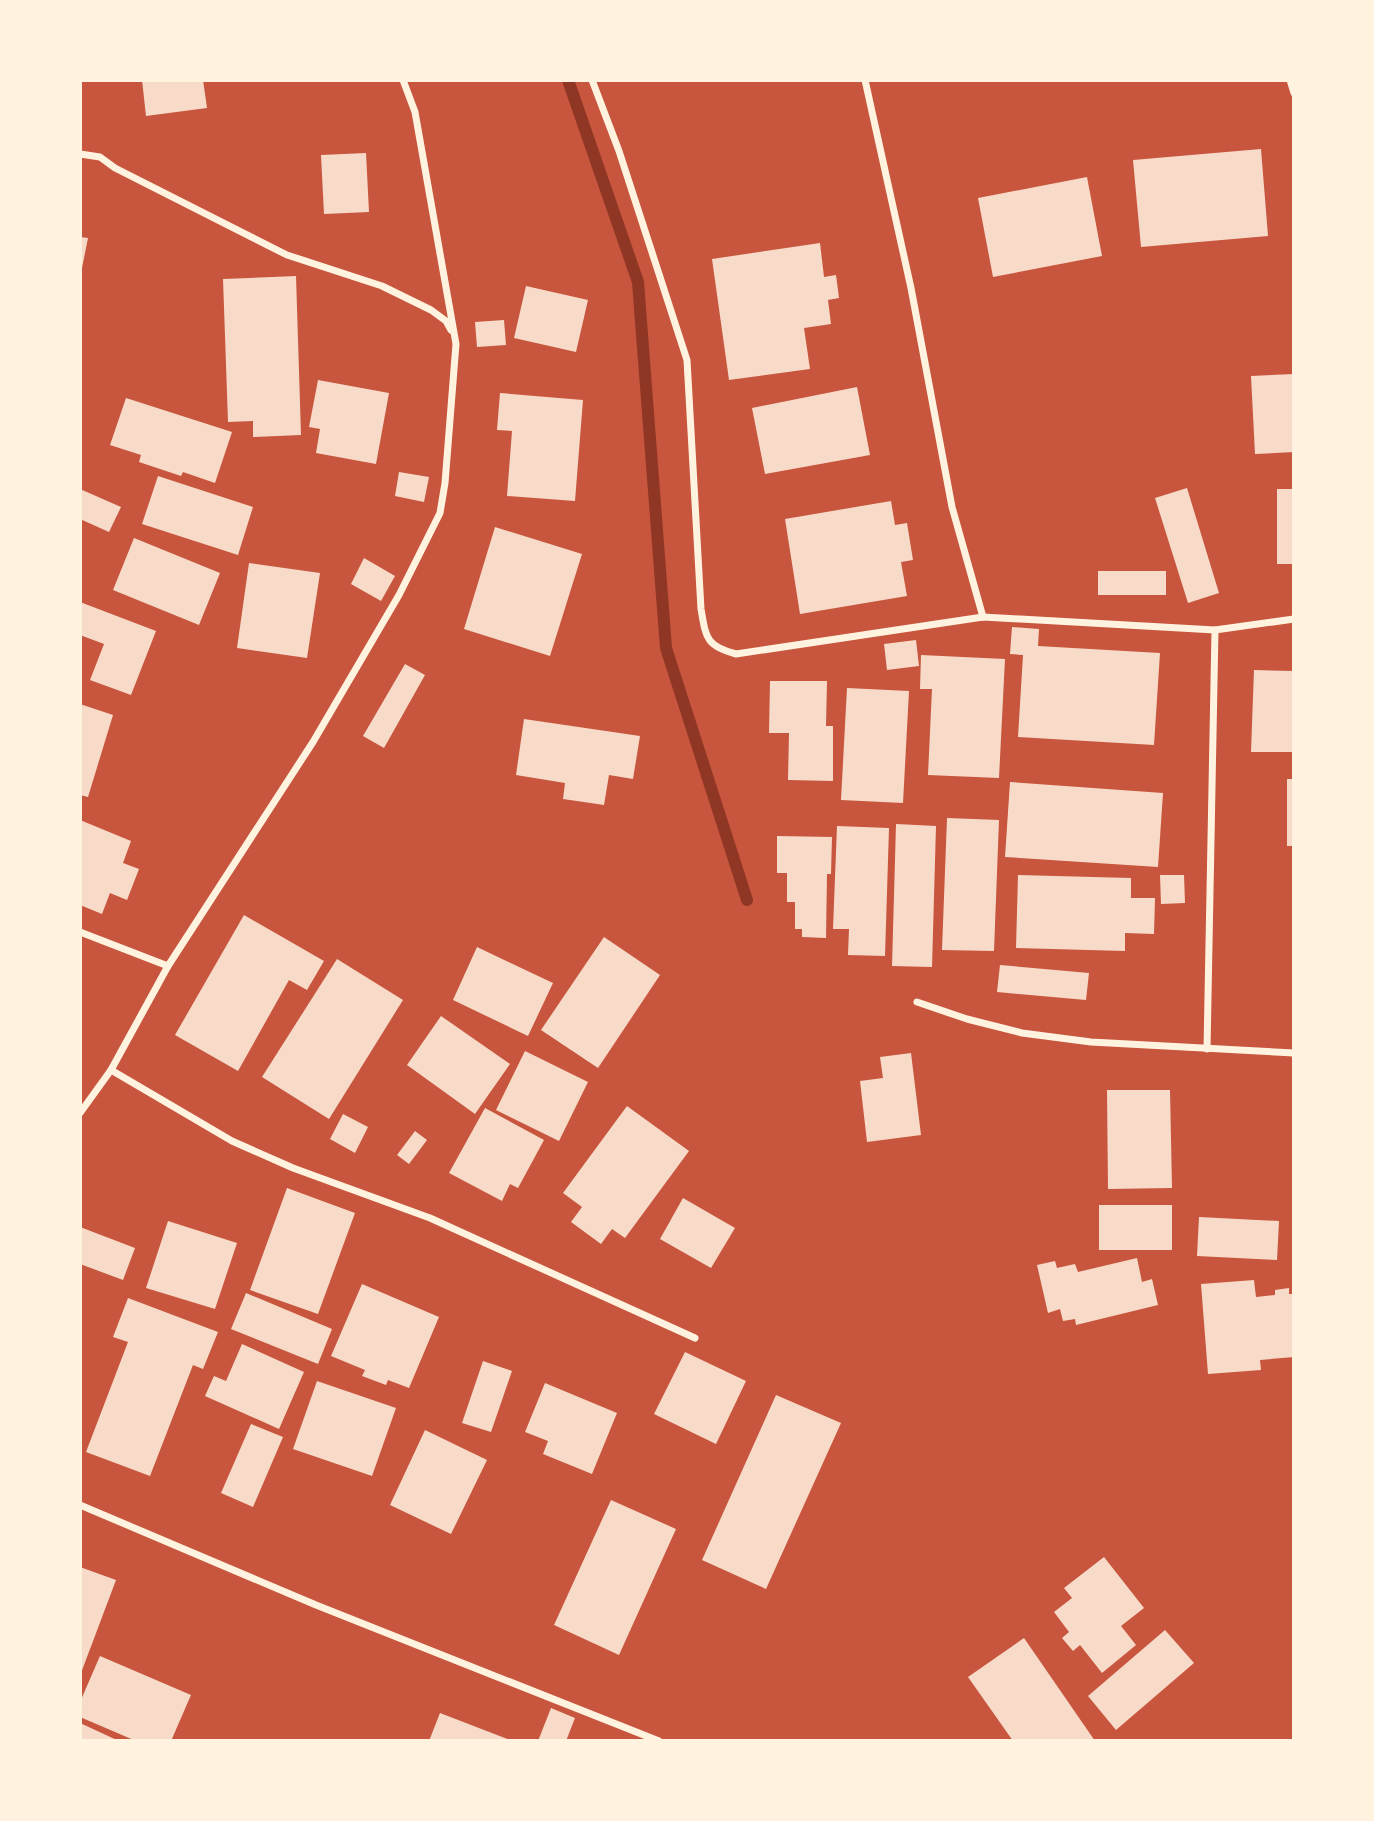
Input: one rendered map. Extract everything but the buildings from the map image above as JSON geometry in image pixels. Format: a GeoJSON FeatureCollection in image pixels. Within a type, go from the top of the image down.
{"type":"FeatureCollection","features":[{"type":"Feature","properties":{"kind":"street"},"geometry":{"type":"LineString","coordinates":[[80,1113],[111,1070],[168,966],[313,742],[400,595],[440,513],[445,483],[456,344],[415,112],[403,80]]}},
{"type":"Feature","properties":{"kind":"street"},"geometry":{"type":"LineString","coordinates":[[592,80],[619,151],[687,360],[701,609],[705,636],[716,648],[736,654],[983,617],[1215,630],[1293,619]]}},
{"type":"Feature","properties":{"kind":"street"},"geometry":{"type":"LineString","coordinates":[[865,80],[911,288],[952,508],[983,617]]}},
{"type":"Feature","properties":{"kind":"street"},"geometry":{"type":"LineString","coordinates":[[1290,80],[1293,93]]}},
{"type":"Feature","properties":{"kind":"street"},"geometry":{"type":"LineString","coordinates":[[80,154],[100,157],[115,168],[287,255],[382,286],[431,310],[446,321],[454,333]]}},
{"type":"Feature","properties":{"kind":"street"},"geometry":{"type":"LineString","coordinates":[[1207,1049],[1215,630]]}},
{"type":"Feature","properties":{"kind":"street"},"geometry":{"type":"LineString","coordinates":[[80,932],[168,966]]}},
{"type":"Feature","properties":{"kind":"street"},"geometry":{"type":"LineString","coordinates":[[917,1002],[967,1019],[1022,1033],[1091,1042],[1293,1053]]}},
{"type":"Feature","properties":{"kind":"street"},"geometry":{"type":"LineString","coordinates":[[111,1070],[232,1141],[293,1168],[430,1218],[695,1338]]}},
{"type":"Feature","properties":{"kind":"street"},"geometry":{"type":"LineString","coordinates":[[80,1505],[316,1605],[657,1739]]}},
{"type":"Feature","properties":{"kind":"waterway"},"geometry":{"type":"LineString","coordinates":[[568,80],[638,282],[666,648],[747,900]]}}]}
